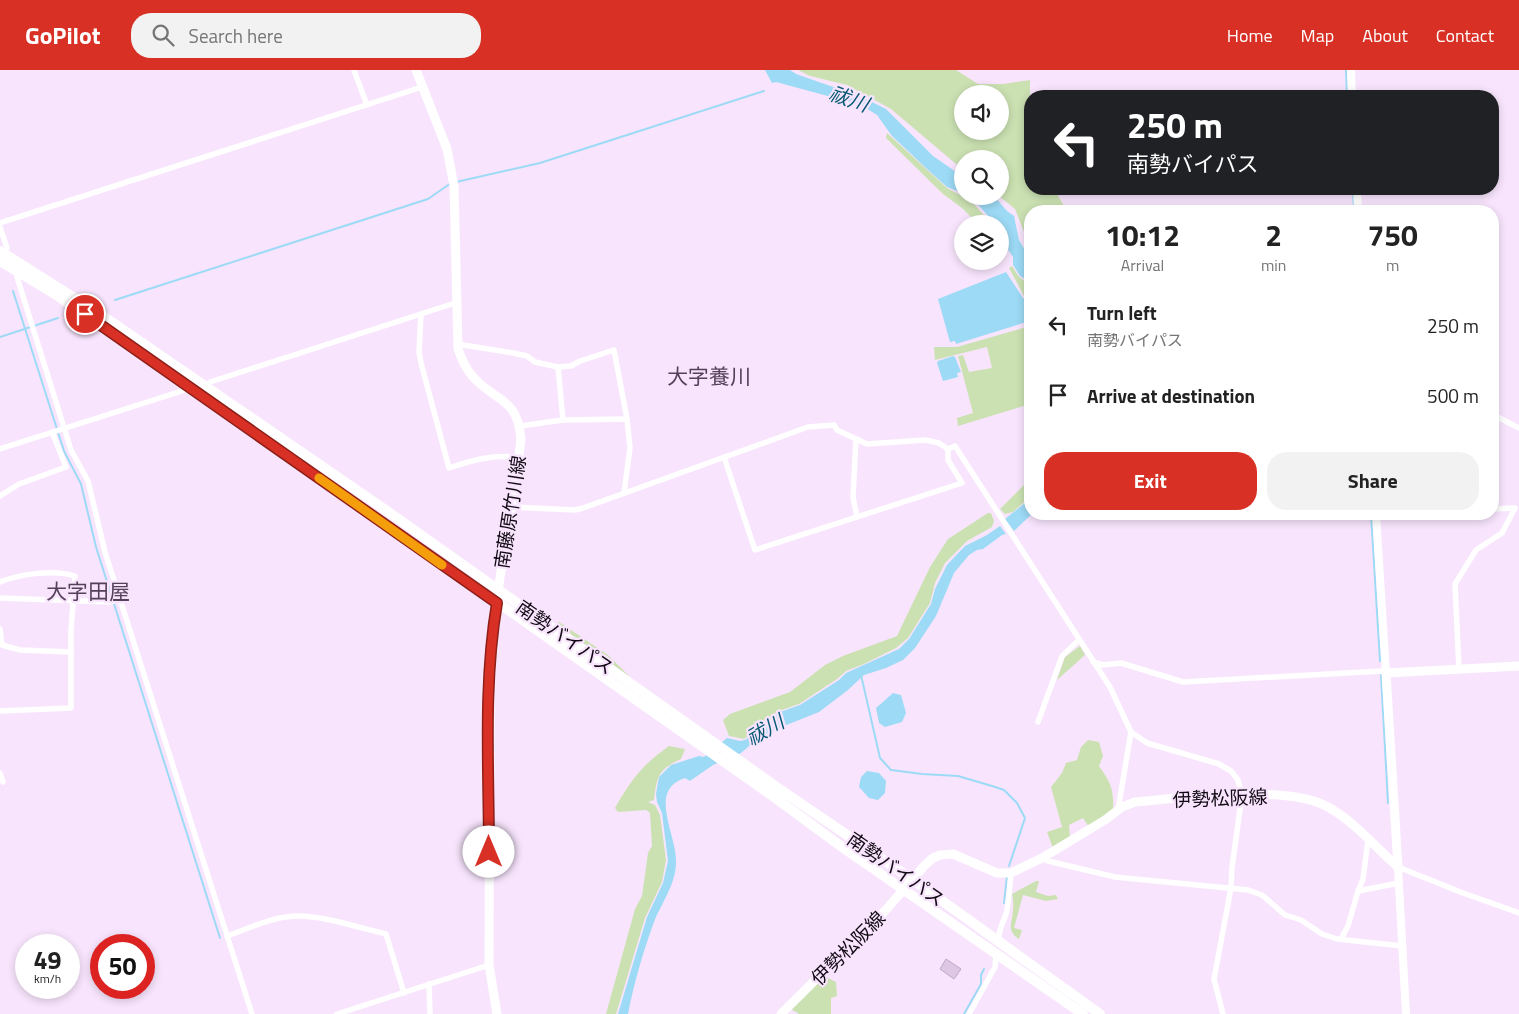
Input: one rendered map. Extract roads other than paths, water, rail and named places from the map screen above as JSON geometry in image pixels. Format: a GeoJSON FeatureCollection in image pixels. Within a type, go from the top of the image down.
{"type":"FeatureCollection","features":[{"type":"Feature","properties":{"kind":"highway","name":"南勢バイパス"},"geometry":{"type":"LineString","coordinates":[[4,249],[498,590],[679,724],[774,791],[905,890],[1083,1014]]}},
{"type":"Feature","properties":{"kind":"highway","name":"南勢バイパス"},"geometry":{"type":"LineString","coordinates":[[0,260],[58,296],[170,372],[497,603],[679,724]]}},
{"type":"Feature","properties":{"kind":"highway","name":"南勢バイパス"},"geometry":{"type":"LineString","coordinates":[[774,791],[912,880],[1100,1014]]}},
{"type":"Feature","properties":{"kind":"main road"},"geometry":{"type":"LineString","coordinates":[[416,70],[447,149],[454,183],[457,344],[467,370],[476,380],[505,401],[514,412],[520,426]]}},
{"type":"Feature","properties":{"kind":"main road","name":"南藤原竹川線"},"geometry":{"type":"LineString","coordinates":[[498,1014],[488,965],[491,635],[521,438],[520,426]]}},
{"type":"Feature","properties":{"kind":"main road"},"geometry":{"type":"LineString","coordinates":[[1398,866],[1386,674],[1519,666]]}},
{"type":"Feature","properties":{"kind":"main road","name":"伊勢松阪線"},"geometry":{"type":"LineString","coordinates":[[781,1014],[905,890],[930,860],[946,854],[962,858],[997,873],[1011,873],[1042,858],[1134,802],[1242,795],[1292,796],[1315,801],[1347,819],[1398,866]]}},
{"type":"Feature","properties":{"kind":"street"},"geometry":{"type":"LineString","coordinates":[[354,70],[368,105]]}},
{"type":"Feature","properties":{"kind":"street"},"geometry":{"type":"LineString","coordinates":[[1351,70],[1352,90]]}},
{"type":"Feature","properties":{"kind":"street"},"geometry":{"type":"LineString","coordinates":[[0,223],[422,87]]}},
{"type":"Feature","properties":{"kind":"street"},"geometry":{"type":"LineString","coordinates":[[0,227],[4,249]]}},
{"type":"Feature","properties":{"kind":"street"},"geometry":{"type":"LineString","coordinates":[[0,496],[19,484],[66,468],[32,327],[17,277]]}},
{"type":"Feature","properties":{"kind":"street"},"geometry":{"type":"LineString","coordinates":[[210,382],[455,303]]}},
{"type":"Feature","properties":{"kind":"street"},"geometry":{"type":"LineString","coordinates":[[420,314],[419,352],[421,363],[449,468],[493,457],[510,456],[518,458]]}},
{"type":"Feature","properties":{"kind":"street"},"geometry":{"type":"LineString","coordinates":[[457,344],[527,356],[535,362],[558,367],[571,366],[580,361],[614,350],[627,419],[630,448],[624,494]]}},
{"type":"Feature","properties":{"kind":"street"},"geometry":{"type":"LineString","coordinates":[[558,367],[562,420]]}},
{"type":"Feature","properties":{"kind":"street"},"geometry":{"type":"LineString","coordinates":[[0,449],[185,390]]}},
{"type":"Feature","properties":{"kind":"street"},"geometry":{"type":"LineString","coordinates":[[1499,418],[1519,428]]}},
{"type":"Feature","properties":{"kind":"street"},"geometry":{"type":"LineString","coordinates":[[520,426],[562,420],[627,419]]}},
{"type":"Feature","properties":{"kind":"street"},"geometry":{"type":"LineString","coordinates":[[511,507],[575,510],[808,427],[834,425],[837,430],[866,444],[925,440],[939,443],[948,448],[955,446],[1110,687],[1131,732],[1147,742],[1219,764],[1234,774],[1242,795],[1231,888],[1214,980],[1223,1014]]}},
{"type":"Feature","properties":{"kind":"street"},"geometry":{"type":"LineString","coordinates":[[58,430],[88,481],[105,552],[119,599],[252,1014]]}},
{"type":"Feature","properties":{"kind":"street"},"geometry":{"type":"LineString","coordinates":[[856,439],[853,497],[858,517]]}},
{"type":"Feature","properties":{"kind":"street"},"geometry":{"type":"LineString","coordinates":[[724,457],[754,550],[962,483],[948,460],[948,448]]}},
{"type":"Feature","properties":{"kind":"street"},"geometry":{"type":"LineString","coordinates":[[1459,670],[1455,584],[1476,550],[1502,533],[1507,520],[1515,508],[1499,509]]}},
{"type":"Feature","properties":{"kind":"street"},"geometry":{"type":"LineString","coordinates":[[1376,520],[1386,674]]}},
{"type":"Feature","properties":{"kind":"street"},"geometry":{"type":"LineString","coordinates":[[0,582],[16,576],[67,573],[75,576],[71,652],[71,708],[0,711]]}},
{"type":"Feature","properties":{"kind":"street"},"geometry":{"type":"LineString","coordinates":[[0,598],[74,602],[110,602],[119,599]]}},
{"type":"Feature","properties":{"kind":"street"},"geometry":{"type":"LineString","coordinates":[[0,630],[2,645],[20,650],[71,652]]}},
{"type":"Feature","properties":{"kind":"street"},"geometry":{"type":"LineString","coordinates":[[1038,722],[1062,656],[1079,640]]}},
{"type":"Feature","properties":{"kind":"street"},"geometry":{"type":"LineString","coordinates":[[1093,662],[1103,665],[1121,664],[1182,682],[1383,671],[1386,674]]}},
{"type":"Feature","properties":{"kind":"street"},"geometry":{"type":"LineString","coordinates":[[1118,810],[1131,732]]}},
{"type":"Feature","properties":{"kind":"street"},"geometry":{"type":"LineString","coordinates":[[0,773],[3,782]]}},
{"type":"Feature","properties":{"kind":"street"},"geometry":{"type":"LineString","coordinates":[[1341,939],[1348,926],[1363,879],[1368,840]]}},
{"type":"Feature","properties":{"kind":"street"},"geometry":{"type":"LineString","coordinates":[[1042,858],[1115,877],[1248,890],[1262,895],[1285,915],[1301,920],[1322,934],[1341,939],[1402,946]]}},
{"type":"Feature","properties":{"kind":"street"},"geometry":{"type":"LineString","coordinates":[[1406,1014],[1398,866],[1463,893],[1519,913]]}},
{"type":"Feature","properties":{"kind":"street"},"geometry":{"type":"LineString","coordinates":[[999,941],[998,935],[1007,909],[1011,873]]}},
{"type":"Feature","properties":{"kind":"street"},"geometry":{"type":"LineString","coordinates":[[1358,891],[1399,882]]}},
{"type":"Feature","properties":{"kind":"street"},"geometry":{"type":"LineString","coordinates":[[227,936],[270,921],[298,916],[386,934],[404,992]]}},
{"type":"Feature","properties":{"kind":"street"},"geometry":{"type":"LineString","coordinates":[[969,1014],[995,967],[996,955]]}},
{"type":"Feature","properties":{"kind":"street"},"geometry":{"type":"LineString","coordinates":[[337,1014],[488,965]]}},
{"type":"Feature","properties":{"kind":"street"},"geometry":{"type":"LineString","coordinates":[[429,984],[430,1014]]}},
{"type":"Feature","properties":{"kind":"water","name":"祓川"},"geometry":{"type":"Polygon","coordinates":[[[765,70],[790,70],[796,74],[862,97],[886,109],[933,156],[954,170],[954,190],[947,187],[892,136],[877,115],[861,105],[776,82],[772,83],[765,70]]]}},
{"type":"Feature","properties":{"kind":"water"},"geometry":{"type":"Polygon","coordinates":[[[978,205],[1002,205],[1014,216],[1019,240],[1024,249],[1024,278],[1020,276],[1013,265],[1013,257],[1009,251],[1009,215],[987,215],[978,205]]]}},
{"type":"Feature","properties":{"kind":"water"},"geometry":{"type":"Polygon","coordinates":[[[1006,272],[1024,299],[1024,323],[956,344],[955,341],[950,342],[938,299],[1006,272]]]}},
{"type":"Feature","properties":{"kind":"water"},"geometry":{"type":"Polygon","coordinates":[[[953,356],[961,372],[957,373],[958,377],[943,381],[937,363],[953,356]]]}},
{"type":"Feature","properties":{"kind":"water"},"geometry":{"type":"Polygon","coordinates":[[[1024,504],[1024,520],[1026,520],[1014,531],[1005,519],[1024,504]]]}},
{"type":"Feature","properties":{"kind":"water","name":"祓川"},"geometry":{"type":"Polygon","coordinates":[[[1000,526],[1006,534],[983,549],[969,555],[954,573],[936,616],[915,648],[903,660],[864,675],[819,712],[774,730],[755,741],[741,753],[713,765],[690,781],[685,778],[674,784],[668,792],[666,803],[675,851],[674,878],[646,945],[628,1014],[618,1014],[647,917],[663,883],[668,861],[662,813],[656,794],[659,777],[671,765],[699,756],[704,757],[727,738],[740,741],[745,740],[771,723],[775,714],[800,705],[839,680],[846,673],[899,649],[909,639],[931,604],[935,589],[947,565],[965,546],[1000,526]]]}},
{"type":"Feature","properties":{"kind":"water"},"geometry":{"type":"Polygon","coordinates":[[[893,693],[901,695],[906,713],[902,722],[885,727],[879,723],[876,708],[893,693]]]}},
{"type":"Feature","properties":{"kind":"water"},"geometry":{"type":"Polygon","coordinates":[[[867,771],[879,773],[886,781],[885,793],[878,800],[869,798],[859,787],[861,777],[867,771]]]}},
{"type":"Feature","properties":{"kind":"waterway"},"geometry":{"type":"LineString","coordinates":[[1346,70],[1347,90]]}},
{"type":"Feature","properties":{"kind":"waterway"},"geometry":{"type":"LineString","coordinates":[[456,182],[540,163],[764,91]]}},
{"type":"Feature","properties":{"kind":"waterway"},"geometry":{"type":"LineString","coordinates":[[115,300],[428,199],[451,183]]}},
{"type":"Feature","properties":{"kind":"waterway"},"geometry":{"type":"LineString","coordinates":[[1353,195],[1354,205]]}},
{"type":"Feature","properties":{"kind":"waterway"},"geometry":{"type":"LineString","coordinates":[[13,291],[64,451],[81,484],[96,547],[220,938]]}},
{"type":"Feature","properties":{"kind":"waterway"},"geometry":{"type":"LineString","coordinates":[[0,337],[58,318]]}},
{"type":"Feature","properties":{"kind":"waterway"},"geometry":{"type":"LineString","coordinates":[[1371,520],[1380,661]]}},
{"type":"Feature","properties":{"kind":"waterway"},"geometry":{"type":"LineString","coordinates":[[861,675],[880,758],[891,770],[958,776],[1004,790],[1017,803],[1025,818],[1009,866]]}},
{"type":"Feature","properties":{"kind":"waterway"},"geometry":{"type":"LineString","coordinates":[[1381,675],[1388,803]]}},
{"type":"Feature","properties":{"kind":"waterway"},"geometry":{"type":"LineString","coordinates":[[1004,903],[1007,876]]}},
{"type":"Feature","properties":{"kind":"waterway"},"geometry":{"type":"LineString","coordinates":[[964,1014],[981,984],[981,975],[984,969]]}},
{"type":"Feature","properties":{"kind":"district","name":"大字養川"},"geometry":{"type":"Point","coordinates":[709,377]}},
{"type":"Feature","properties":{"kind":"district","name":"大字田屋"},"geometry":{"type":"Point","coordinates":[88,592]}}]}
